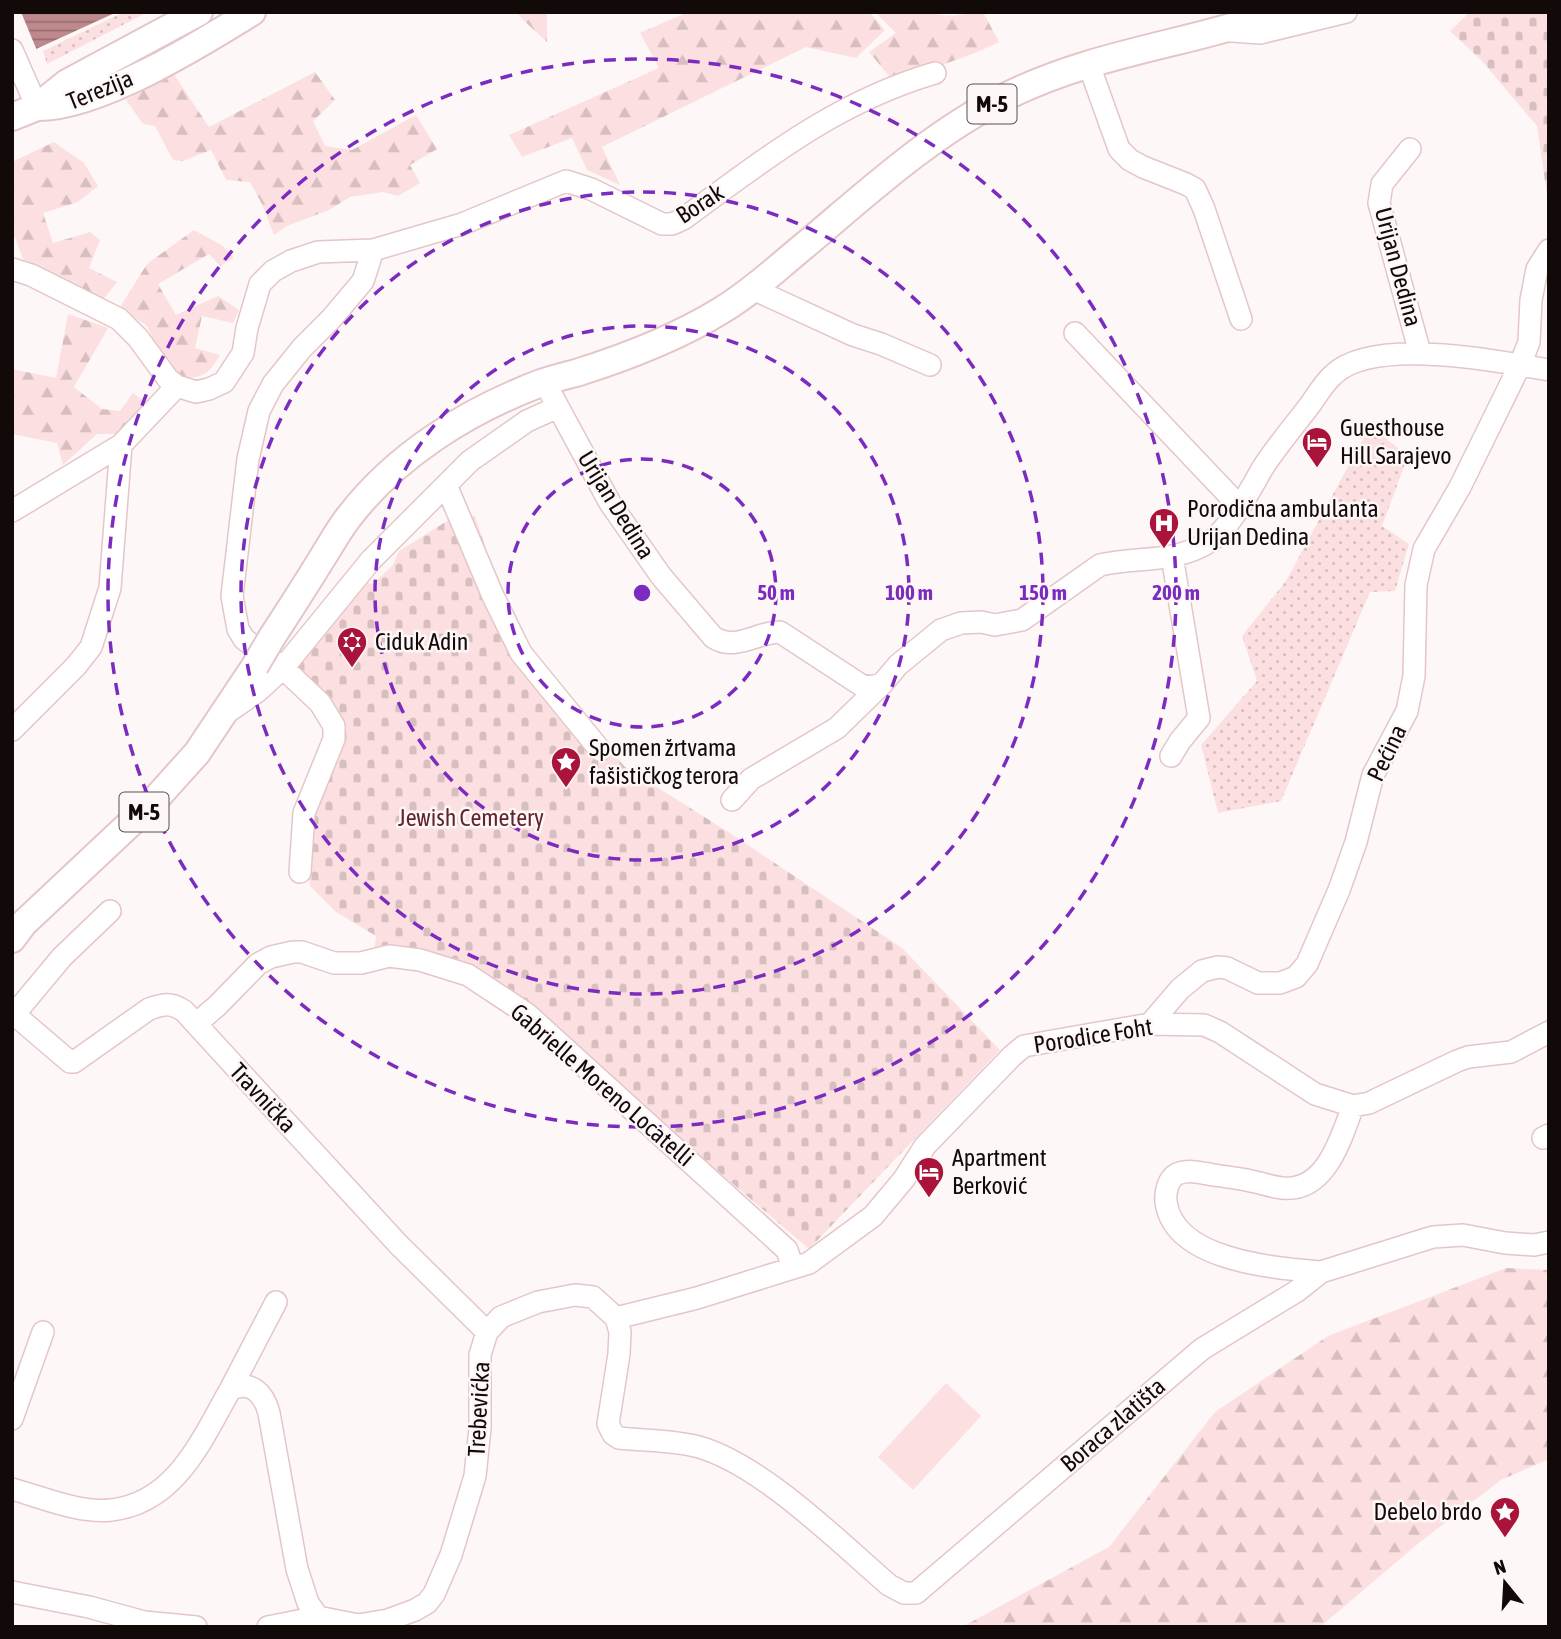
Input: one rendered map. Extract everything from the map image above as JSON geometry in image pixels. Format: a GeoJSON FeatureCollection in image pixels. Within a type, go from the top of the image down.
{"type":"FeatureCollection","features":[{"type":"Feature","properties":{"kind":"main road","name":"Terezija"},"geometry":{"type":"LineString","coordinates":[[37,107],[67,83],[199,12]]}},
{"type":"Feature","properties":{"kind":"main road","name":"Terezija"},"geometry":{"type":"LineString","coordinates":[[37,107],[57,107],[124,82],[252,12]]}},
{"type":"Feature","properties":{"kind":"main road","name":"M-5"},"geometry":{"type":"LineString","coordinates":[[12,939],[24,923],[152,803],[197,753],[347,519],[388,475],[449,428],[480,409],[544,382],[657,344],[723,309],[753,289],[857,202],[963,121],[1005,97],[1053,76],[1280,12]]}},
{"type":"Feature","properties":{"kind":"main road"},"geometry":{"type":"LineString","coordinates":[[12,117],[37,107]]}},
{"type":"Feature","properties":{"kind":"street"},"geometry":{"type":"LineString","coordinates":[[1219,31],[1259,33],[1346,12]]}},
{"type":"Feature","properties":{"kind":"street"},"geometry":{"type":"LineString","coordinates":[[12,50],[37,107]]}},
{"type":"Feature","properties":{"kind":"street"},"geometry":{"type":"LineString","coordinates":[[1089,65],[1119,149],[1137,164],[1195,190],[1241,319]]}},
{"type":"Feature","properties":{"kind":"street","name":"Borak"},"geometry":{"type":"LineString","coordinates":[[373,250],[486,215],[566,181],[591,189],[662,224],[672,224],[830,116],[874,95],[935,73]]}},
{"type":"Feature","properties":{"kind":"street","name":"Urijan Dedina"},"geometry":{"type":"LineString","coordinates":[[1410,149],[1387,175],[1379,191],[1420,353]]}},
{"type":"Feature","properties":{"kind":"street"},"geometry":{"type":"LineString","coordinates":[[12,269],[31,275],[119,319],[138,338],[168,379],[177,386],[196,392],[224,382],[243,353],[260,284],[272,271],[318,252],[373,250],[363,281],[273,384],[260,411],[248,459],[232,596],[238,629],[244,639],[282,668],[320,703],[334,726],[334,739],[302,823],[300,872]]}},
{"type":"Feature","properties":{"kind":"street","name":"Pećina"},"geometry":{"type":"LineString","coordinates":[[1150,1024],[1180,989],[1202,971],[1227,968],[1258,984],[1280,983],[1296,977],[1307,964],[1356,842],[1373,775],[1407,711],[1414,676],[1416,585],[1424,549],[1460,486],[1520,365],[1529,342],[1531,300],[1537,270],[1549,250]]}},
{"type":"Feature","properties":{"kind":"street"},"geometry":{"type":"LineString","coordinates":[[753,289],[853,335],[930,365]]}},
{"type":"Feature","properties":{"kind":"street"},"geometry":{"type":"LineString","coordinates":[[1075,333],[1240,507]]}},
{"type":"Feature","properties":{"kind":"street","name":"Urijan Dedina"},"geometry":{"type":"LineString","coordinates":[[544,382],[610,503],[661,576],[713,637],[722,643],[739,643],[769,632],[780,632],[861,685],[871,687],[882,684],[898,665],[941,630],[961,623],[981,622],[995,625],[1022,620],[1100,565],[1115,561],[1144,561],[1172,556],[1212,541],[1240,507],[1270,457],[1333,374],[1349,365],[1373,357],[1420,353],[1549,370]]}},
{"type":"Feature","properties":{"kind":"street"},"geometry":{"type":"LineString","coordinates":[[12,511],[121,445],[177,386]]}},
{"type":"Feature","properties":{"kind":"street"},"geometry":{"type":"LineString","coordinates":[[224,714],[258,691],[282,668],[371,560],[470,461],[527,421],[558,407]]}},
{"type":"Feature","properties":{"kind":"street"},"geometry":{"type":"LineString","coordinates":[[12,730],[76,666],[90,648],[110,587],[121,445]]}},
{"type":"Feature","properties":{"kind":"street"},"geometry":{"type":"LineString","coordinates":[[446,485],[493,596],[521,653],[600,750]]}},
{"type":"Feature","properties":{"kind":"street"},"geometry":{"type":"LineString","coordinates":[[1171,756],[1199,718],[1172,556]]}},
{"type":"Feature","properties":{"kind":"street"},"geometry":{"type":"LineString","coordinates":[[732,800],[751,779],[837,728],[882,684]]}},
{"type":"Feature","properties":{"kind":"street","name":"Travnička"},"geometry":{"type":"LineString","coordinates":[[110,911],[62,957],[14,1016],[74,1062],[138,1014],[156,1006],[174,1004],[197,1023],[398,1244],[487,1332]]}},
{"type":"Feature","properties":{"kind":"street","name":"Gabrielle Moreno Locatelli"},"geometry":{"type":"LineString","coordinates":[[197,1023],[258,964],[271,957],[293,953],[302,952],[334,962],[361,963],[389,956],[421,960],[468,975],[527,1014],[787,1251],[793,1268]]}},
{"type":"Feature","properties":{"kind":"street","name":"Porodice Foht"},"geometry":{"type":"LineString","coordinates":[[616,1318],[697,1298],[809,1263],[873,1216],[904,1179],[925,1146],[1024,1046],[1150,1024],[1204,1025],[1220,1032],[1315,1094],[1353,1106]]}},
{"type":"Feature","properties":{"kind":"street"},"geometry":{"type":"LineString","coordinates":[[1353,1106],[1369,1103],[1457,1061],[1468,1057],[1511,1052],[1549,1032]]}},
{"type":"Feature","properties":{"kind":"street","name":"Boraca zlatišta"},"geometry":{"type":"LineString","coordinates":[[1321,1272],[1255,1265],[1199,1246],[1182,1232],[1170,1216],[1166,1200],[1168,1184],[1175,1175],[1190,1171],[1249,1180],[1284,1189],[1305,1185],[1323,1171],[1332,1158],[1353,1106]]}},
{"type":"Feature","properties":{"kind":"street","name":"Boraca zlatišta"},"geometry":{"type":"LineString","coordinates":[[616,1318],[620,1332],[620,1354],[608,1424],[613,1434],[619,1438],[700,1447],[730,1461],[772,1487],[889,1585],[904,1592],[916,1593],[1202,1349],[1297,1291],[1321,1272],[1433,1237],[1463,1235],[1505,1244],[1534,1245],[1549,1242]]}},
{"type":"Feature","properties":{"kind":"street","name":"Trebevićka"},"geometry":{"type":"LineString","coordinates":[[268,1627],[324,1622],[358,1625],[388,1620],[427,1603],[452,1555],[475,1476],[481,1428],[480,1356],[487,1332],[501,1317],[518,1309],[552,1298],[575,1295],[593,1297],[616,1318]]}},
{"type":"Feature","properties":{"kind":"street"},"geometry":{"type":"LineString","coordinates":[[12,1489],[74,1507],[111,1510],[142,1501],[170,1483],[191,1460],[276,1302]]}},
{"type":"Feature","properties":{"kind":"street"},"geometry":{"type":"LineString","coordinates":[[12,1419],[43,1332]]}},
{"type":"Feature","properties":{"kind":"street"},"geometry":{"type":"LineString","coordinates":[[230,1390],[236,1386],[253,1388],[266,1402],[297,1569],[308,1603],[324,1622]]}},
{"type":"Feature","properties":{"kind":"street"},"geometry":{"type":"LineString","coordinates":[[12,1592],[89,1607],[144,1622],[196,1627]]}},
{"type":"Feature","properties":{"kind":"green space"},"geometry":{"type":"Polygon","coordinates":[[[124,12],[148,12],[47,64],[43,51],[124,12]]]}},
{"type":"Feature","properties":{"kind":"green space"},"geometry":{"type":"Polygon","coordinates":[[[518,12],[547,12],[547,42],[520,17],[518,12]]]}},
{"type":"Feature","properties":{"kind":"green space"},"geometry":{"type":"Polygon","coordinates":[[[688,12],[869,12],[885,30],[856,58],[806,47],[602,147],[620,185],[587,170],[572,138],[522,157],[509,135],[659,68],[640,33],[688,12]]]}},
{"type":"Feature","properties":{"kind":"green space"},"geometry":{"type":"Polygon","coordinates":[[[875,12],[933,12],[951,16],[983,12],[999,42],[895,83],[869,52],[896,33],[875,12]]]}},
{"type":"Feature","properties":{"kind":"green space"},"geometry":{"type":"Polygon","coordinates":[[[1470,12],[1549,12],[1549,209],[1537,126],[1482,61],[1450,31],[1470,12]]]}},
{"type":"Feature","properties":{"kind":"green space"},"geometry":{"type":"Polygon","coordinates":[[[315,72],[335,100],[313,121],[325,146],[352,150],[416,115],[437,149],[410,165],[420,183],[398,196],[383,192],[350,197],[329,210],[287,226],[274,235],[250,182],[226,180],[211,150],[182,161],[173,160],[155,126],[143,124],[126,100],[173,73],[209,127],[315,72]]]}},
{"type":"Feature","properties":{"kind":"green space"},"geometry":{"type":"Polygon","coordinates":[[[54,142],[84,163],[98,186],[78,202],[43,213],[53,243],[90,232],[100,240],[89,268],[117,282],[101,302],[23,259],[12,235],[12,162],[54,142]]]}},
{"type":"Feature","properties":{"kind":"green space"},"geometry":{"type":"Polygon","coordinates":[[[194,230],[223,246],[234,258],[220,266],[209,254],[158,284],[176,315],[218,296],[239,310],[233,323],[202,316],[195,348],[220,355],[205,374],[188,377],[181,376],[154,342],[147,326],[120,307],[147,264],[194,230]]]}},
{"type":"Feature","properties":{"kind":"green space"},"geometry":{"type":"Polygon","coordinates":[[[68,314],[108,328],[74,387],[102,409],[120,411],[133,393],[148,404],[117,434],[97,434],[63,465],[57,443],[12,434],[12,369],[56,378],[68,314]]]}},
{"type":"Feature","properties":{"kind":"green space"},"geometry":{"type":"Polygon","coordinates":[[[1370,426],[1408,456],[1382,526],[1409,544],[1395,591],[1370,592],[1281,801],[1218,813],[1201,745],[1257,681],[1242,636],[1286,581],[1370,426]]]}},
{"type":"Feature","properties":{"kind":"green space","name":"Jewish Cemetery"},"geometry":{"type":"Polygon","coordinates":[[[460,513],[475,516],[503,601],[548,676],[625,767],[733,835],[902,948],[1000,1050],[809,1249],[511,994],[374,955],[376,936],[336,912],[310,886],[306,817],[342,738],[298,672],[296,662],[365,579],[370,584],[374,583],[393,565],[399,551],[460,513]]]}},
{"type":"Feature","properties":{"kind":"green space"},"geometry":{"type":"Polygon","coordinates":[[[1506,1268],[1549,1270],[1549,1459],[1501,1480],[1420,1542],[1320,1627],[962,1627],[1109,1547],[1215,1412],[1328,1336],[1506,1268]]]}},
{"type":"Feature","properties":{"kind":"green space"},"geometry":{"type":"Polygon","coordinates":[[[946,1383],[981,1416],[913,1490],[878,1457],[946,1383]]]}},
{"type":"Feature","properties":{"kind":"shaded area"},"geometry":{"type":"Polygon","coordinates":[[[12,12],[117,12],[12,60],[12,12]]]}},
{"type":"Feature","properties":{"kind":"pier"},"geometry":{"type":"Polygon","coordinates":[[[12,12],[21,12],[38,53],[12,64],[12,12]]]}},
{"type":"Feature","properties":{"kind":"place","name":"Guesthouse Hill Sarajevo"},"geometry":{"type":"Point","coordinates":[1317,469]}},
{"type":"Feature","properties":{"kind":"place","name":"Porodična ambulanta Urijan Dedina"},"geometry":{"type":"Point","coordinates":[1164,550]}},
{"type":"Feature","properties":{"kind":"place","name":"Ciduk Adin"},"geometry":{"type":"Point","coordinates":[352,669]}},
{"type":"Feature","properties":{"kind":"place","name":"Spomen žrtvama fašističkog terora"},"geometry":{"type":"Point","coordinates":[566,789]}},
{"type":"Feature","properties":{"kind":"place","name":"Apartment Berković"},"geometry":{"type":"Point","coordinates":[929,1199]}},
{"type":"Feature","properties":{"kind":"place","name":"Debelo brdo"},"geometry":{"type":"Point","coordinates":[1505,1539]}}]}
